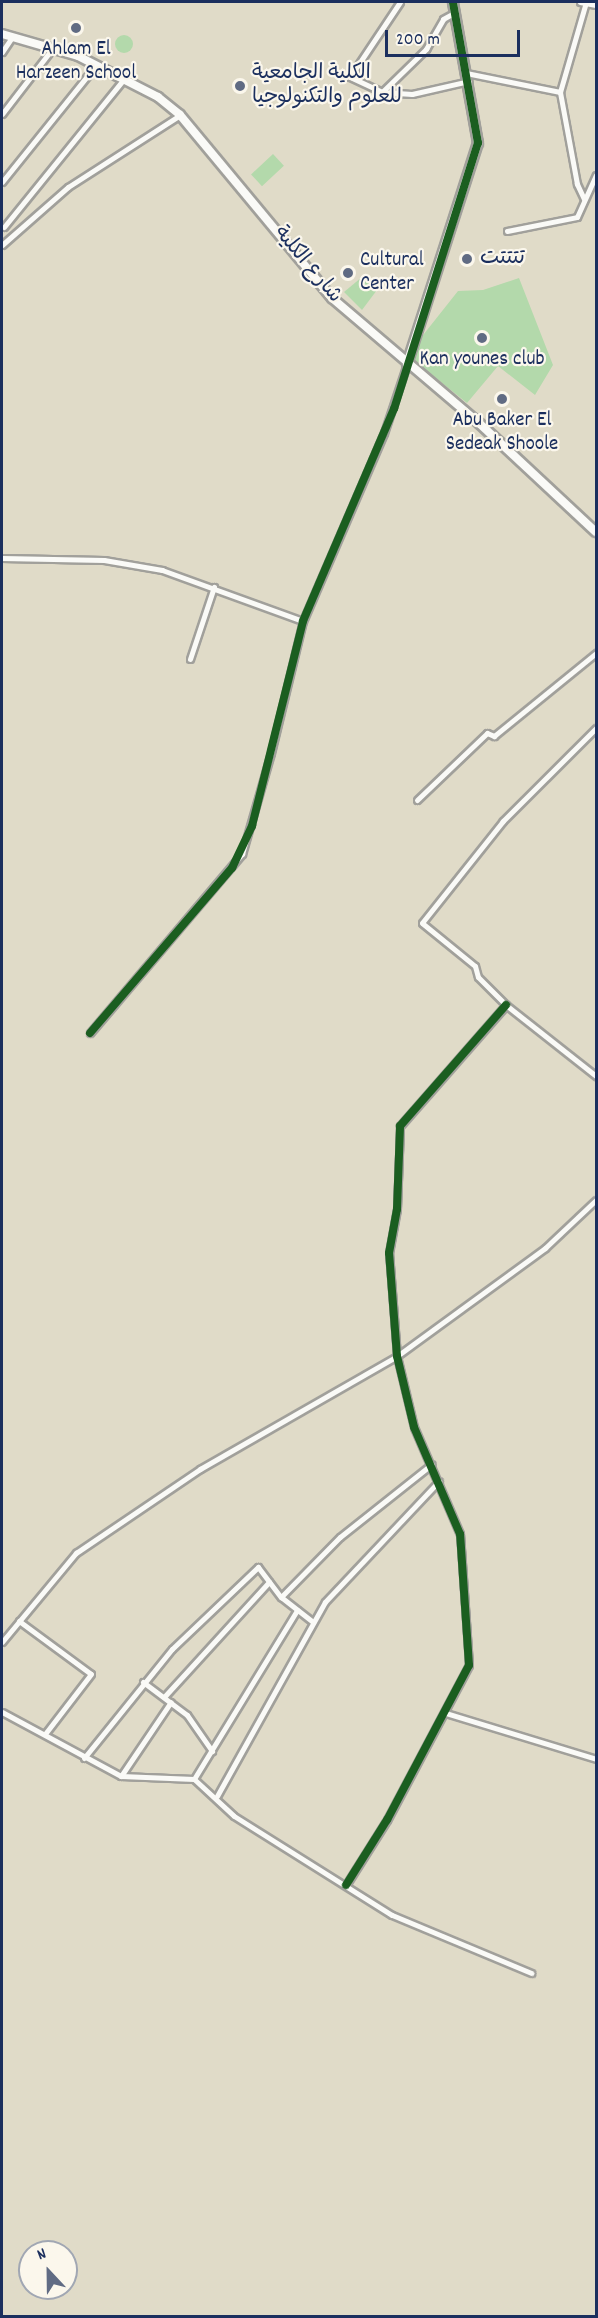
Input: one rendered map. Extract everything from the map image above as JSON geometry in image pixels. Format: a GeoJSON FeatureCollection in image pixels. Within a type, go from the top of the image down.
{"type":"FeatureCollection","features":[{"type":"Feature","properties":{"kind":"street"},"geometry":{"type":"LineString","coordinates":[[400,2],[350,77],[382,92],[412,94],[467,77],[560,92]]}},
{"type":"Feature","properties":{"kind":"street"},"geometry":{"type":"LineString","coordinates":[[90,1033],[242,854],[272,753],[303,621],[384,433],[478,143],[467,77],[452,14],[453,2]]}},
{"type":"Feature","properties":{"kind":"street"},"geometry":{"type":"LineString","coordinates":[[584,199],[577,184],[560,92],[584,2],[597,5]]}},
{"type":"Feature","properties":{"kind":"street"},"geometry":{"type":"LineString","coordinates":[[382,92],[426,49],[443,19],[452,14]]}},
{"type":"Feature","properties":{"kind":"street","name":"شارع الكلية"},"geometry":{"type":"LineString","coordinates":[[2,34],[52,48],[96,65],[158,97],[180,115],[332,298],[480,424],[597,532]]}},
{"type":"Feature","properties":{"kind":"street"},"geometry":{"type":"LineString","coordinates":[[2,52],[12,37]]}},
{"type":"Feature","properties":{"kind":"street"},"geometry":{"type":"LineString","coordinates":[[2,114],[52,48]]}},
{"type":"Feature","properties":{"kind":"street"},"geometry":{"type":"LineString","coordinates":[[2,182],[96,65]]}},
{"type":"Feature","properties":{"kind":"street"},"geometry":{"type":"LineString","coordinates":[[4,227],[123,80]]}},
{"type":"Feature","properties":{"kind":"street"},"geometry":{"type":"LineString","coordinates":[[2,245],[69,187],[180,115]]}},
{"type":"Feature","properties":{"kind":"street"},"geometry":{"type":"LineString","coordinates":[[507,231],[577,217],[597,176]]}},
{"type":"Feature","properties":{"kind":"street"},"geometry":{"type":"LineString","coordinates":[[2,558],[104,560],[162,570],[303,621]]}},
{"type":"Feature","properties":{"kind":"street"},"geometry":{"type":"LineString","coordinates":[[190,659],[214,587]]}},
{"type":"Feature","properties":{"kind":"street"},"geometry":{"type":"LineString","coordinates":[[417,800],[488,733],[494,736],[597,653]]}},
{"type":"Feature","properties":{"kind":"street"},"geometry":{"type":"LineString","coordinates":[[597,728],[502,821],[422,923],[475,966],[478,976],[506,1005],[597,1076]]}},
{"type":"Feature","properties":{"kind":"street"},"geometry":{"type":"LineString","coordinates":[[346,1885],[446,1713],[469,1665],[460,1534],[432,1464],[414,1427],[397,1356],[389,1253],[397,1209],[400,1126],[506,1005]]}},
{"type":"Feature","properties":{"kind":"street"},"geometry":{"type":"LineString","coordinates":[[2,1642],[76,1553],[200,1469],[397,1356],[545,1248],[597,1200]]}},
{"type":"Feature","properties":{"kind":"street"},"geometry":{"type":"LineString","coordinates":[[281,1597],[340,1537],[432,1464]]}},
{"type":"Feature","properties":{"kind":"street"},"geometry":{"type":"LineString","coordinates":[[217,1796],[325,1602],[439,1482]]}},
{"type":"Feature","properties":{"kind":"street"},"geometry":{"type":"LineString","coordinates":[[84,1758],[143,1682],[172,1649],[258,1567],[281,1597],[313,1622]]}},
{"type":"Feature","properties":{"kind":"street"},"geometry":{"type":"LineString","coordinates":[[164,1697],[269,1582]]}},
{"type":"Feature","properties":{"kind":"street"},"geometry":{"type":"LineString","coordinates":[[194,1779],[297,1610]]}},
{"type":"Feature","properties":{"kind":"street"},"geometry":{"type":"LineString","coordinates":[[19,1621],[91,1674],[45,1734]]}},
{"type":"Feature","properties":{"kind":"street"},"geometry":{"type":"LineString","coordinates":[[143,1682],[187,1715],[212,1751]]}},
{"type":"Feature","properties":{"kind":"street"},"geometry":{"type":"LineString","coordinates":[[122,1776],[171,1701]]}},
{"type":"Feature","properties":{"kind":"street"},"geometry":{"type":"LineString","coordinates":[[2,1712],[45,1734],[84,1758],[122,1776],[194,1779],[217,1796],[234,1816],[392,1915],[531,1973]]}},
{"type":"Feature","properties":{"kind":"street"},"geometry":{"type":"LineString","coordinates":[[446,1713],[597,1759]]}},
{"type":"Feature","properties":{"kind":"green space"},"geometry":{"type":"Polygon","coordinates":[[[124,35],[130,38],[133,44],[130,50],[124,53],[118,50],[115,44],[118,38],[124,35]]]}},
{"type":"Feature","properties":{"kind":"green space"},"geometry":{"type":"Polygon","coordinates":[[[273,154],[284,166],[262,186],[251,174],[273,154]]]}},
{"type":"Feature","properties":{"kind":"green space"},"geometry":{"type":"Polygon","coordinates":[[[362,277],[380,286],[362,310],[344,292],[362,277]]]}},
{"type":"Feature","properties":{"kind":"green space","name":"Kan younes club"},"geometry":{"type":"Polygon","coordinates":[[[519,278],[553,365],[535,395],[498,366],[467,403],[412,359],[412,349],[458,291],[483,290],[519,278]]]}},
{"type":"Feature","properties":{"kind":"cycle path"},"geometry":{"type":"LineString","coordinates":[[90,1033],[232,868],[252,826],[303,621],[394,409],[478,143],[453,2]]}},
{"type":"Feature","properties":{"kind":"cycle path"},"geometry":{"type":"LineString","coordinates":[[346,1885],[387,1820],[469,1665],[460,1534],[414,1427],[397,1356],[389,1253],[397,1209],[400,1126],[506,1005]]}},
{"type":"Feature","properties":{"kind":"place","name":"Ahlam El Harzeen School"},"geometry":{"type":"Point","coordinates":[76,28]}},
{"type":"Feature","properties":{"kind":"place","name":"الكلية الجامعية للعلوم والتكنولوجيا"},"geometry":{"type":"Point","coordinates":[240,86]}},
{"type":"Feature","properties":{"kind":"place","name":"تتتتت"},"geometry":{"type":"Point","coordinates":[467,259]}},
{"type":"Feature","properties":{"kind":"place","name":"Cultural Center"},"geometry":{"type":"Point","coordinates":[348,273]}},
{"type":"Feature","properties":{"kind":"place","name":"Kan younes club"},"geometry":{"type":"Point","coordinates":[482,338]}},
{"type":"Feature","properties":{"kind":"place","name":"Abu Baker El Sedeak Shoole"},"geometry":{"type":"Point","coordinates":[502,399]}}]}
